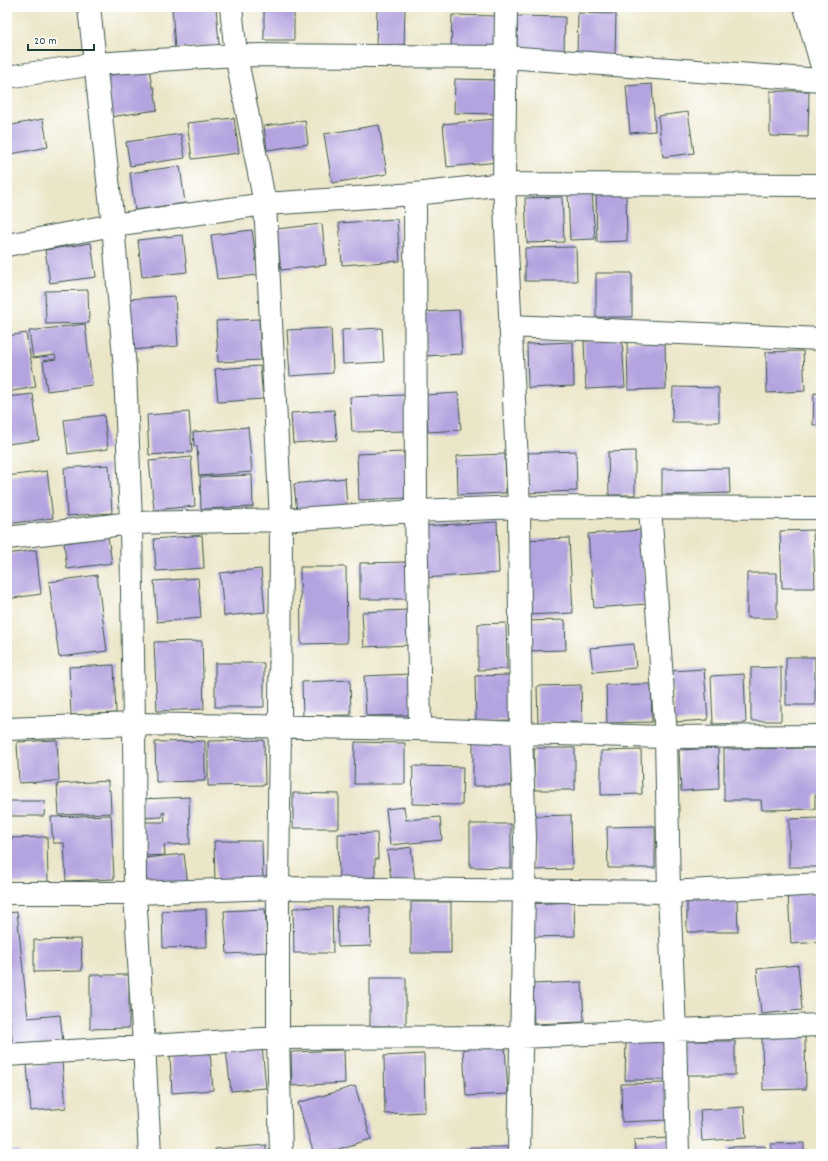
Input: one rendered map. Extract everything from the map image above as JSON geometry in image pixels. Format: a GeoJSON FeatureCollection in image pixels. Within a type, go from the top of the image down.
{"type":"FeatureCollection","features":[{"type":"Feature","properties":{"kind":"street"},"geometry":{"type":"LineString","coordinates":[[89,7],[114,225],[125,369],[131,523],[134,724],[134,892],[150,1154]]}},
{"type":"Feature","properties":{"kind":"street"},"geometry":{"type":"LineString","coordinates":[[231,7],[236,54],[265,204],[281,520],[278,888],[278,1038],[281,1154]]}},
{"type":"Feature","properties":{"kind":"street"},"geometry":{"type":"LineString","coordinates":[[506,7],[504,184],[518,506],[521,733],[525,837],[519,1154]]}},
{"type":"Feature","properties":{"kind":"street"},"geometry":{"type":"LineString","coordinates":[[805,7],[821,63]]}},
{"type":"Feature","properties":{"kind":"street"},"geometry":{"type":"LineString","coordinates":[[7,77],[95,64],[236,54],[506,57],[821,80]]}},
{"type":"Feature","properties":{"kind":"street"},"geometry":{"type":"LineString","coordinates":[[7,245],[114,225],[265,204],[415,194],[504,184],[821,185]]}},
{"type":"Feature","properties":{"kind":"street"},"geometry":{"type":"LineString","coordinates":[[415,194],[416,511],[420,729]]}},
{"type":"Feature","properties":{"kind":"street"},"geometry":{"type":"LineString","coordinates":[[510,326],[821,339]]}},
{"type":"Feature","properties":{"kind":"street"},"geometry":{"type":"LineString","coordinates":[[7,538],[131,523],[281,520],[518,506],[821,508]]}},
{"type":"Feature","properties":{"kind":"street"},"geometry":{"type":"LineString","coordinates":[[650,507],[666,737],[669,892],[675,1030],[678,1154]]}},
{"type":"Feature","properties":{"kind":"street"},"geometry":{"type":"LineString","coordinates":[[7,729],[134,724],[420,729],[666,737],[821,736]]}},
{"type":"Feature","properties":{"kind":"street"},"geometry":{"type":"LineString","coordinates":[[7,893],[134,892],[278,888],[669,892],[821,884]]}},
{"type":"Feature","properties":{"kind":"street"},"geometry":{"type":"LineString","coordinates":[[7,1055],[278,1038],[521,1038],[675,1030],[821,1025]]}},
{"type":"Feature","properties":{"kind":"building"},"geometry":{"type":"Polygon","coordinates":[[[172,7],[216,7],[219,44],[216,46],[175,49],[172,7]]]}},
{"type":"Feature","properties":{"kind":"building"},"geometry":{"type":"Polygon","coordinates":[[[264,7],[294,7],[294,40],[264,40],[264,7]]]}},
{"type":"Feature","properties":{"kind":"building"},"geometry":{"type":"Polygon","coordinates":[[[377,7],[405,7],[404,48],[376,48],[377,7]]]}},
{"type":"Feature","properties":{"kind":"building"},"geometry":{"type":"Polygon","coordinates":[[[578,13],[616,14],[615,54],[577,54],[578,13]]]}},
{"type":"Feature","properties":{"kind":"building"},"geometry":{"type":"Polygon","coordinates":[[[452,15],[498,16],[498,51],[451,49],[452,15]]]}},
{"type":"Feature","properties":{"kind":"building"},"geometry":{"type":"Polygon","coordinates":[[[517,16],[565,17],[564,52],[517,52],[517,16]]]}},
{"type":"Feature","properties":{"kind":"building"},"geometry":{"type":"Polygon","coordinates":[[[149,69],[152,87],[154,87],[157,110],[110,117],[105,76],[149,69]]]}},
{"type":"Feature","properties":{"kind":"building"},"geometry":{"type":"Polygon","coordinates":[[[455,79],[498,80],[498,114],[454,113],[455,79]]]}},
{"type":"Feature","properties":{"kind":"building"},"geometry":{"type":"Polygon","coordinates":[[[652,84],[655,131],[630,133],[626,86],[652,84]]]}},
{"type":"Feature","properties":{"kind":"building"},"geometry":{"type":"Polygon","coordinates":[[[770,91],[809,91],[808,137],[770,136],[770,91]]]}},
{"type":"Feature","properties":{"kind":"building"},"geometry":{"type":"Polygon","coordinates":[[[688,112],[694,153],[663,157],[658,116],[688,112]]]}},
{"type":"Feature","properties":{"kind":"building"},"geometry":{"type":"Polygon","coordinates":[[[234,118],[239,153],[192,159],[187,123],[234,118]]]}},
{"type":"Feature","properties":{"kind":"building"},"geometry":{"type":"Polygon","coordinates":[[[43,119],[48,147],[11,154],[7,126],[43,119]]]}},
{"type":"Feature","properties":{"kind":"building"},"geometry":{"type":"Polygon","coordinates":[[[495,119],[499,162],[447,167],[443,124],[495,119]]]}},
{"type":"Feature","properties":{"kind":"building"},"geometry":{"type":"Polygon","coordinates":[[[305,120],[308,144],[267,150],[264,126],[305,120]]]}},
{"type":"Feature","properties":{"kind":"building"},"geometry":{"type":"Polygon","coordinates":[[[379,125],[387,174],[332,183],[324,134],[379,125]]]}},
{"type":"Feature","properties":{"kind":"building"},"geometry":{"type":"Polygon","coordinates":[[[181,134],[185,158],[130,166],[126,142],[181,134]]]}},
{"type":"Feature","properties":{"kind":"building"},"geometry":{"type":"Polygon","coordinates":[[[180,166],[185,203],[135,210],[130,173],[180,166]]]}},
{"type":"Feature","properties":{"kind":"building"},"geometry":{"type":"Polygon","coordinates":[[[592,192],[595,239],[570,240],[568,193],[592,192]]]}},
{"type":"Feature","properties":{"kind":"building"},"geometry":{"type":"Polygon","coordinates":[[[596,192],[626,192],[627,241],[597,242],[596,192]]]}},
{"type":"Feature","properties":{"kind":"building"},"geometry":{"type":"Polygon","coordinates":[[[562,197],[564,242],[527,243],[525,198],[562,197]]]}},
{"type":"Feature","properties":{"kind":"building"},"geometry":{"type":"Polygon","coordinates":[[[397,219],[400,261],[342,265],[339,223],[397,219]]]}},
{"type":"Feature","properties":{"kind":"building"},"geometry":{"type":"Polygon","coordinates":[[[322,224],[326,265],[281,270],[276,229],[322,224]]]}},
{"type":"Feature","properties":{"kind":"building"},"geometry":{"type":"Polygon","coordinates":[[[252,230],[258,275],[217,279],[211,235],[252,230]]]}},
{"type":"Feature","properties":{"kind":"building"},"geometry":{"type":"Polygon","coordinates":[[[183,235],[187,272],[142,277],[138,240],[183,235]]]}},
{"type":"Feature","properties":{"kind":"building"},"geometry":{"type":"Polygon","coordinates":[[[91,243],[96,277],[50,283],[45,250],[91,243]]]}},
{"type":"Feature","properties":{"kind":"building"},"geometry":{"type":"Polygon","coordinates":[[[576,247],[577,281],[525,281],[525,248],[576,247]]]}},
{"type":"Feature","properties":{"kind":"building"},"geometry":{"type":"Polygon","coordinates":[[[596,273],[632,273],[632,317],[596,317],[596,273]]]}},
{"type":"Feature","properties":{"kind":"building"},"geometry":{"type":"Polygon","coordinates":[[[88,290],[89,323],[46,324],[45,291],[88,290]]]}},
{"type":"Feature","properties":{"kind":"building"},"geometry":{"type":"Polygon","coordinates":[[[175,296],[178,346],[131,350],[128,299],[175,296]]]}},
{"type":"Feature","properties":{"kind":"building"},"geometry":{"type":"Polygon","coordinates":[[[459,310],[462,354],[425,356],[422,312],[459,310]]]}},
{"type":"Feature","properties":{"kind":"building"},"geometry":{"type":"Polygon","coordinates":[[[259,319],[261,360],[218,362],[216,321],[259,319]]]}},
{"type":"Feature","properties":{"kind":"building"},"geometry":{"type":"Polygon","coordinates":[[[85,324],[92,385],[47,391],[43,361],[56,359],[55,355],[33,358],[29,331],[85,324]]]}},
{"type":"Feature","properties":{"kind":"building"},"geometry":{"type":"Polygon","coordinates":[[[331,328],[333,373],[290,376],[287,330],[331,328]]]}},
{"type":"Feature","properties":{"kind":"building"},"geometry":{"type":"Polygon","coordinates":[[[382,328],[384,362],[343,364],[342,330],[382,328]]]}},
{"type":"Feature","properties":{"kind":"building"},"geometry":{"type":"Polygon","coordinates":[[[26,333],[36,387],[7,392],[7,336],[26,333]]]}},
{"type":"Feature","properties":{"kind":"building"},"geometry":{"type":"Polygon","coordinates":[[[622,340],[625,387],[586,389],[584,341],[622,340]]]}},
{"type":"Feature","properties":{"kind":"building"},"geometry":{"type":"Polygon","coordinates":[[[665,341],[666,389],[628,390],[627,342],[665,341]]]}},
{"type":"Feature","properties":{"kind":"building"},"geometry":{"type":"Polygon","coordinates":[[[573,342],[574,386],[528,388],[527,344],[573,342]]]}},
{"type":"Feature","properties":{"kind":"building"},"geometry":{"type":"Polygon","coordinates":[[[803,351],[805,391],[767,393],[766,352],[803,351]]]}},
{"type":"Feature","properties":{"kind":"building"},"geometry":{"type":"Polygon","coordinates":[[[260,366],[263,399],[218,402],[215,369],[260,366]]]}},
{"type":"Feature","properties":{"kind":"building"},"geometry":{"type":"Polygon","coordinates":[[[673,387],[719,388],[719,422],[672,422],[673,387]]]}},
{"type":"Feature","properties":{"kind":"building"},"geometry":{"type":"Polygon","coordinates":[[[458,393],[461,430],[428,432],[426,395],[458,393]]]}},
{"type":"Feature","properties":{"kind":"building"},"geometry":{"type":"Polygon","coordinates":[[[814,393],[821,394],[821,425],[813,425],[814,393]]]}},
{"type":"Feature","properties":{"kind":"building"},"geometry":{"type":"Polygon","coordinates":[[[33,394],[39,440],[7,444],[7,397],[33,394]]]}},
{"type":"Feature","properties":{"kind":"building"},"geometry":{"type":"Polygon","coordinates":[[[405,395],[406,431],[352,432],[350,397],[405,395]]]}},
{"type":"Feature","properties":{"kind":"building"},"geometry":{"type":"Polygon","coordinates":[[[334,410],[337,440],[293,443],[291,413],[334,410]]]}},
{"type":"Feature","properties":{"kind":"building"},"geometry":{"type":"Polygon","coordinates":[[[189,412],[192,452],[149,455],[147,415],[189,412]]]}},
{"type":"Feature","properties":{"kind":"building"},"geometry":{"type":"Polygon","coordinates":[[[104,415],[108,449],[68,454],[64,420],[104,415]]]}},
{"type":"Feature","properties":{"kind":"building"},"geometry":{"type":"Polygon","coordinates":[[[248,427],[252,472],[199,476],[197,446],[194,446],[193,432],[248,427]]]}},
{"type":"Feature","properties":{"kind":"building"},"geometry":{"type":"Polygon","coordinates":[[[576,451],[577,491],[529,493],[528,453],[576,451]]]}},
{"type":"Feature","properties":{"kind":"building"},"geometry":{"type":"Polygon","coordinates":[[[635,451],[635,495],[609,495],[608,452],[635,451]]]}},
{"type":"Feature","properties":{"kind":"building"},"geometry":{"type":"Polygon","coordinates":[[[404,452],[406,498],[359,500],[357,454],[404,452]]]}},
{"type":"Feature","properties":{"kind":"building"},"geometry":{"type":"Polygon","coordinates":[[[505,454],[506,493],[458,495],[457,456],[505,454]]]}},
{"type":"Feature","properties":{"kind":"building"},"geometry":{"type":"Polygon","coordinates":[[[191,457],[195,506],[154,510],[149,461],[191,457]]]}},
{"type":"Feature","properties":{"kind":"building"},"geometry":{"type":"Polygon","coordinates":[[[109,465],[112,513],[67,516],[64,468],[109,465]]]}},
{"type":"Feature","properties":{"kind":"building"},"geometry":{"type":"Polygon","coordinates":[[[729,468],[730,493],[662,495],[662,469],[729,468]]]}},
{"type":"Feature","properties":{"kind":"building"},"geometry":{"type":"Polygon","coordinates":[[[47,471],[53,518],[7,524],[7,476],[47,471]]]}},
{"type":"Feature","properties":{"kind":"building"},"geometry":{"type":"Polygon","coordinates":[[[252,475],[253,507],[201,509],[200,477],[252,475]]]}},
{"type":"Feature","properties":{"kind":"building"},"geometry":{"type":"Polygon","coordinates":[[[345,478],[347,507],[297,512],[294,484],[345,478]]]}},
{"type":"Feature","properties":{"kind":"building"},"geometry":{"type":"Polygon","coordinates":[[[497,522],[499,573],[423,578],[421,526],[497,522]]]}},
{"type":"Feature","properties":{"kind":"building"},"geometry":{"type":"Polygon","coordinates":[[[642,530],[647,604],[594,608],[588,534],[642,530]]]}},
{"type":"Feature","properties":{"kind":"building"},"geometry":{"type":"Polygon","coordinates":[[[813,530],[815,588],[782,588],[780,531],[813,530]]]}},
{"type":"Feature","properties":{"kind":"building"},"geometry":{"type":"Polygon","coordinates":[[[202,535],[204,568],[156,571],[154,539],[202,535]]]}},
{"type":"Feature","properties":{"kind":"building"},"geometry":{"type":"Polygon","coordinates":[[[108,537],[112,563],[67,569],[64,543],[108,537]]]}},
{"type":"Feature","properties":{"kind":"building"},"geometry":{"type":"Polygon","coordinates":[[[569,538],[573,613],[526,615],[524,540],[569,538]]]}},
{"type":"Feature","properties":{"kind":"building"},"geometry":{"type":"Polygon","coordinates":[[[36,550],[41,594],[7,599],[7,554],[36,550]]]}},
{"type":"Feature","properties":{"kind":"building"},"geometry":{"type":"Polygon","coordinates":[[[408,562],[408,599],[360,599],[360,563],[408,562]]]}},
{"type":"Feature","properties":{"kind":"building"},"geometry":{"type":"Polygon","coordinates":[[[300,567],[346,567],[347,643],[301,644],[300,567]]]}},
{"type":"Feature","properties":{"kind":"building"},"geometry":{"type":"Polygon","coordinates":[[[261,569],[265,612],[224,616],[220,573],[261,569]]]}},
{"type":"Feature","properties":{"kind":"building"},"geometry":{"type":"Polygon","coordinates":[[[747,573],[777,573],[777,618],[747,618],[747,573]]]}},
{"type":"Feature","properties":{"kind":"building"},"geometry":{"type":"Polygon","coordinates":[[[97,575],[107,651],[59,657],[49,582],[97,575]]]}},
{"type":"Feature","properties":{"kind":"building"},"geometry":{"type":"Polygon","coordinates":[[[198,578],[201,618],[157,622],[154,581],[198,578]]]}},
{"type":"Feature","properties":{"kind":"building"},"geometry":{"type":"Polygon","coordinates":[[[407,610],[409,645],[364,647],[362,612],[407,610]]]}},
{"type":"Feature","properties":{"kind":"building"},"geometry":{"type":"Polygon","coordinates":[[[565,620],[566,650],[525,651],[524,621],[565,620]]]}},
{"type":"Feature","properties":{"kind":"building"},"geometry":{"type":"Polygon","coordinates":[[[506,623],[507,669],[478,670],[478,624],[506,623]]]}},
{"type":"Feature","properties":{"kind":"building"},"geometry":{"type":"Polygon","coordinates":[[[202,641],[204,709],[157,711],[154,642],[202,641]]]}},
{"type":"Feature","properties":{"kind":"building"},"geometry":{"type":"Polygon","coordinates":[[[634,644],[636,668],[593,672],[590,648],[634,644]]]}},
{"type":"Feature","properties":{"kind":"building"},"geometry":{"type":"Polygon","coordinates":[[[786,657],[815,657],[815,705],[786,705],[786,657]]]}},
{"type":"Feature","properties":{"kind":"building"},"geometry":{"type":"Polygon","coordinates":[[[215,663],[264,663],[264,707],[215,707],[215,663]]]}},
{"type":"Feature","properties":{"kind":"building"},"geometry":{"type":"Polygon","coordinates":[[[114,665],[116,713],[71,715],[69,667],[114,665]]]}},
{"type":"Feature","properties":{"kind":"building"},"geometry":{"type":"Polygon","coordinates":[[[781,667],[781,721],[751,721],[751,668],[781,667]]]}},
{"type":"Feature","properties":{"kind":"building"},"geometry":{"type":"Polygon","coordinates":[[[704,669],[708,720],[675,722],[672,671],[704,669]]]}},
{"type":"Feature","properties":{"kind":"building"},"geometry":{"type":"Polygon","coordinates":[[[410,674],[412,715],[366,716],[364,676],[410,674]]]}},
{"type":"Feature","properties":{"kind":"building"},"geometry":{"type":"Polygon","coordinates":[[[744,674],[746,723],[713,724],[711,676],[744,674]]]}},
{"type":"Feature","properties":{"kind":"building"},"geometry":{"type":"Polygon","coordinates":[[[511,675],[512,720],[476,721],[475,676],[511,675]]]}},
{"type":"Feature","properties":{"kind":"building"},"geometry":{"type":"Polygon","coordinates":[[[350,680],[351,715],[303,716],[302,682],[350,680]]]}},
{"type":"Feature","properties":{"kind":"building"},"geometry":{"type":"Polygon","coordinates":[[[651,684],[652,722],[607,723],[606,685],[651,684]]]}},
{"type":"Feature","properties":{"kind":"building"},"geometry":{"type":"Polygon","coordinates":[[[581,685],[582,722],[538,723],[537,686],[581,685]]]}},
{"type":"Feature","properties":{"kind":"building"},"geometry":{"type":"Polygon","coordinates":[[[57,740],[59,781],[19,783],[17,742],[57,740]]]}},
{"type":"Feature","properties":{"kind":"building"},"geometry":{"type":"Polygon","coordinates":[[[264,740],[265,785],[208,786],[208,741],[264,740]]]}},
{"type":"Feature","properties":{"kind":"building"},"geometry":{"type":"Polygon","coordinates":[[[205,741],[205,781],[156,782],[155,742],[205,741]]]}},
{"type":"Feature","properties":{"kind":"building"},"geometry":{"type":"Polygon","coordinates":[[[355,742],[405,743],[405,784],[354,784],[355,742]]]}},
{"type":"Feature","properties":{"kind":"building"},"geometry":{"type":"Polygon","coordinates":[[[473,742],[512,742],[511,786],[473,786],[473,742]]]}},
{"type":"Feature","properties":{"kind":"building"},"geometry":{"type":"Polygon","coordinates":[[[534,748],[575,748],[575,790],[534,790],[534,748]]]}},
{"type":"Feature","properties":{"kind":"building"},"geometry":{"type":"Polygon","coordinates":[[[718,748],[719,789],[681,791],[679,750],[718,748]]]}},
{"type":"Feature","properties":{"kind":"building"},"geometry":{"type":"Polygon","coordinates":[[[821,748],[821,795],[815,795],[815,809],[762,810],[761,800],[724,800],[724,749],[821,748]]]}},
{"type":"Feature","properties":{"kind":"building"},"geometry":{"type":"Polygon","coordinates":[[[641,750],[642,794],[601,795],[601,751],[641,750]]]}},
{"type":"Feature","properties":{"kind":"building"},"geometry":{"type":"Polygon","coordinates":[[[413,766],[463,767],[462,805],[412,804],[413,766]]]}},
{"type":"Feature","properties":{"kind":"building"},"geometry":{"type":"Polygon","coordinates":[[[108,781],[111,813],[59,815],[57,784],[108,781]]]}},
{"type":"Feature","properties":{"kind":"building"},"geometry":{"type":"Polygon","coordinates":[[[293,793],[339,794],[339,828],[293,828],[293,793]]]}},
{"type":"Feature","properties":{"kind":"building"},"geometry":{"type":"Polygon","coordinates":[[[189,797],[190,844],[164,845],[165,855],[145,856],[143,822],[165,822],[164,812],[162,813],[162,817],[142,818],[142,799],[189,797]]]}},
{"type":"Feature","properties":{"kind":"building"},"geometry":{"type":"Polygon","coordinates":[[[7,801],[45,801],[44,816],[7,816],[7,801]]]}},
{"type":"Feature","properties":{"kind":"building"},"geometry":{"type":"Polygon","coordinates":[[[404,807],[406,820],[440,817],[442,840],[390,845],[386,809],[404,807]]]}},
{"type":"Feature","properties":{"kind":"building"},"geometry":{"type":"Polygon","coordinates":[[[111,815],[114,879],[66,881],[64,843],[53,843],[51,817],[111,815]]]}},
{"type":"Feature","properties":{"kind":"building"},"geometry":{"type":"Polygon","coordinates":[[[571,815],[572,869],[533,870],[532,816],[571,815]]]}},
{"type":"Feature","properties":{"kind":"building"},"geometry":{"type":"Polygon","coordinates":[[[820,818],[821,867],[789,867],[789,819],[820,818]]]}},
{"type":"Feature","properties":{"kind":"building"},"geometry":{"type":"Polygon","coordinates":[[[470,824],[511,824],[511,868],[470,867],[470,824]]]}},
{"type":"Feature","properties":{"kind":"building"},"geometry":{"type":"Polygon","coordinates":[[[655,826],[655,868],[608,868],[607,827],[655,826]]]}},
{"type":"Feature","properties":{"kind":"building"},"geometry":{"type":"Polygon","coordinates":[[[377,833],[378,859],[375,859],[375,884],[339,885],[338,834],[377,833]]]}},
{"type":"Feature","properties":{"kind":"building"},"geometry":{"type":"Polygon","coordinates":[[[47,837],[48,882],[7,883],[7,838],[47,837]]]}},
{"type":"Feature","properties":{"kind":"building"},"geometry":{"type":"Polygon","coordinates":[[[214,841],[262,841],[263,881],[215,882],[214,841]]]}},
{"type":"Feature","properties":{"kind":"building"},"geometry":{"type":"Polygon","coordinates":[[[411,847],[415,881],[392,884],[387,851],[411,847]]]}},
{"type":"Feature","properties":{"kind":"building"},"geometry":{"type":"Polygon","coordinates":[[[184,854],[188,885],[148,889],[144,858],[184,854]]]}},
{"type":"Feature","properties":{"kind":"building"},"geometry":{"type":"Polygon","coordinates":[[[821,893],[821,942],[791,944],[788,895],[821,893]]]}},
{"type":"Feature","properties":{"kind":"building"},"geometry":{"type":"Polygon","coordinates":[[[687,897],[737,897],[738,932],[687,932],[687,897]]]}},
{"type":"Feature","properties":{"kind":"building"},"geometry":{"type":"Polygon","coordinates":[[[411,902],[451,902],[451,953],[411,953],[411,902]]]}},
{"type":"Feature","properties":{"kind":"building"},"geometry":{"type":"Polygon","coordinates":[[[574,902],[575,936],[529,937],[528,904],[574,902]]]}},
{"type":"Feature","properties":{"kind":"building"},"geometry":{"type":"Polygon","coordinates":[[[332,907],[333,953],[294,953],[293,908],[332,907]]]}},
{"type":"Feature","properties":{"kind":"building"},"geometry":{"type":"Polygon","coordinates":[[[337,907],[370,907],[371,946],[338,947],[337,907]]]}},
{"type":"Feature","properties":{"kind":"building"},"geometry":{"type":"Polygon","coordinates":[[[206,909],[207,947],[163,948],[162,911],[206,909]]]}},
{"type":"Feature","properties":{"kind":"building"},"geometry":{"type":"Polygon","coordinates":[[[265,909],[268,952],[227,954],[224,911],[265,909]]]}},
{"type":"Feature","properties":{"kind":"building"},"geometry":{"type":"Polygon","coordinates":[[[17,912],[28,1018],[60,1015],[63,1042],[13,1047],[7,995],[7,913],[17,912]]]}},
{"type":"Feature","properties":{"kind":"building"},"geometry":{"type":"Polygon","coordinates":[[[81,939],[82,971],[34,972],[34,940],[81,939]]]}},
{"type":"Feature","properties":{"kind":"building"},"geometry":{"type":"Polygon","coordinates":[[[798,965],[802,1010],[761,1014],[757,969],[798,965]]]}},
{"type":"Feature","properties":{"kind":"building"},"geometry":{"type":"Polygon","coordinates":[[[90,975],[129,975],[129,1028],[90,1029],[90,975]]]}},
{"type":"Feature","properties":{"kind":"building"},"geometry":{"type":"Polygon","coordinates":[[[370,978],[406,978],[406,1026],[370,1026],[370,978]]]}},
{"type":"Feature","properties":{"kind":"building"},"geometry":{"type":"Polygon","coordinates":[[[582,982],[584,1022],[534,1024],[532,984],[582,982]]]}},
{"type":"Feature","properties":{"kind":"building"},"geometry":{"type":"Polygon","coordinates":[[[805,1037],[806,1089],[763,1090],[762,1038],[805,1037]]]}},
{"type":"Feature","properties":{"kind":"building"},"geometry":{"type":"Polygon","coordinates":[[[626,1041],[666,1041],[666,1080],[625,1080],[626,1041]]]}},
{"type":"Feature","properties":{"kind":"building"},"geometry":{"type":"Polygon","coordinates":[[[680,1041],[735,1041],[735,1075],[680,1075],[680,1041]]]}},
{"type":"Feature","properties":{"kind":"building"},"geometry":{"type":"Polygon","coordinates":[[[262,1046],[266,1088],[231,1091],[226,1050],[262,1046]]]}},
{"type":"Feature","properties":{"kind":"building"},"geometry":{"type":"Polygon","coordinates":[[[505,1047],[508,1094],[466,1096],[463,1049],[505,1047]]]}},
{"type":"Feature","properties":{"kind":"building"},"geometry":{"type":"Polygon","coordinates":[[[344,1050],[345,1083],[292,1086],[291,1052],[344,1050]]]}},
{"type":"Feature","properties":{"kind":"building"},"geometry":{"type":"Polygon","coordinates":[[[210,1052],[213,1090],[172,1093],[170,1056],[210,1052]]]}},
{"type":"Feature","properties":{"kind":"building"},"geometry":{"type":"Polygon","coordinates":[[[424,1054],[425,1112],[385,1114],[384,1056],[424,1054]]]}},
{"type":"Feature","properties":{"kind":"building"},"geometry":{"type":"Polygon","coordinates":[[[62,1062],[66,1108],[31,1111],[27,1065],[62,1062]]]}},
{"type":"Feature","properties":{"kind":"building"},"geometry":{"type":"Polygon","coordinates":[[[668,1083],[669,1120],[622,1122],[621,1084],[668,1083]]]}},
{"type":"Feature","properties":{"kind":"building"},"geometry":{"type":"Polygon","coordinates":[[[355,1086],[371,1139],[323,1154],[314,1154],[298,1103],[355,1086]]]}},
{"type":"Feature","properties":{"kind":"building"},"geometry":{"type":"Polygon","coordinates":[[[744,1107],[746,1138],[702,1141],[700,1110],[744,1107]]]}},
{"type":"Feature","properties":{"kind":"building"},"geometry":{"type":"Polygon","coordinates":[[[668,1138],[668,1154],[635,1154],[634,1140],[668,1138]]]}},
{"type":"Feature","properties":{"kind":"building"},"geometry":{"type":"Polygon","coordinates":[[[804,1143],[804,1154],[771,1154],[771,1144],[804,1143]]]}},
{"type":"Feature","properties":{"kind":"building"},"geometry":{"type":"Polygon","coordinates":[[[266,1145],[266,1154],[216,1154],[215,1149],[266,1145]]]}},
{"type":"Feature","properties":{"kind":"building"},"geometry":{"type":"Polygon","coordinates":[[[765,1146],[765,1154],[728,1154],[728,1147],[765,1146]]]}},
{"type":"Feature","properties":{"kind":"building"},"geometry":{"type":"Polygon","coordinates":[[[470,1147],[508,1147],[508,1154],[470,1154],[470,1147]]]}},
{"type":"Feature","properties":{"kind":"building"},"geometry":{"type":"Polygon","coordinates":[[[7,1151],[20,1151],[20,1154],[7,1154],[7,1151]]]}}]}
